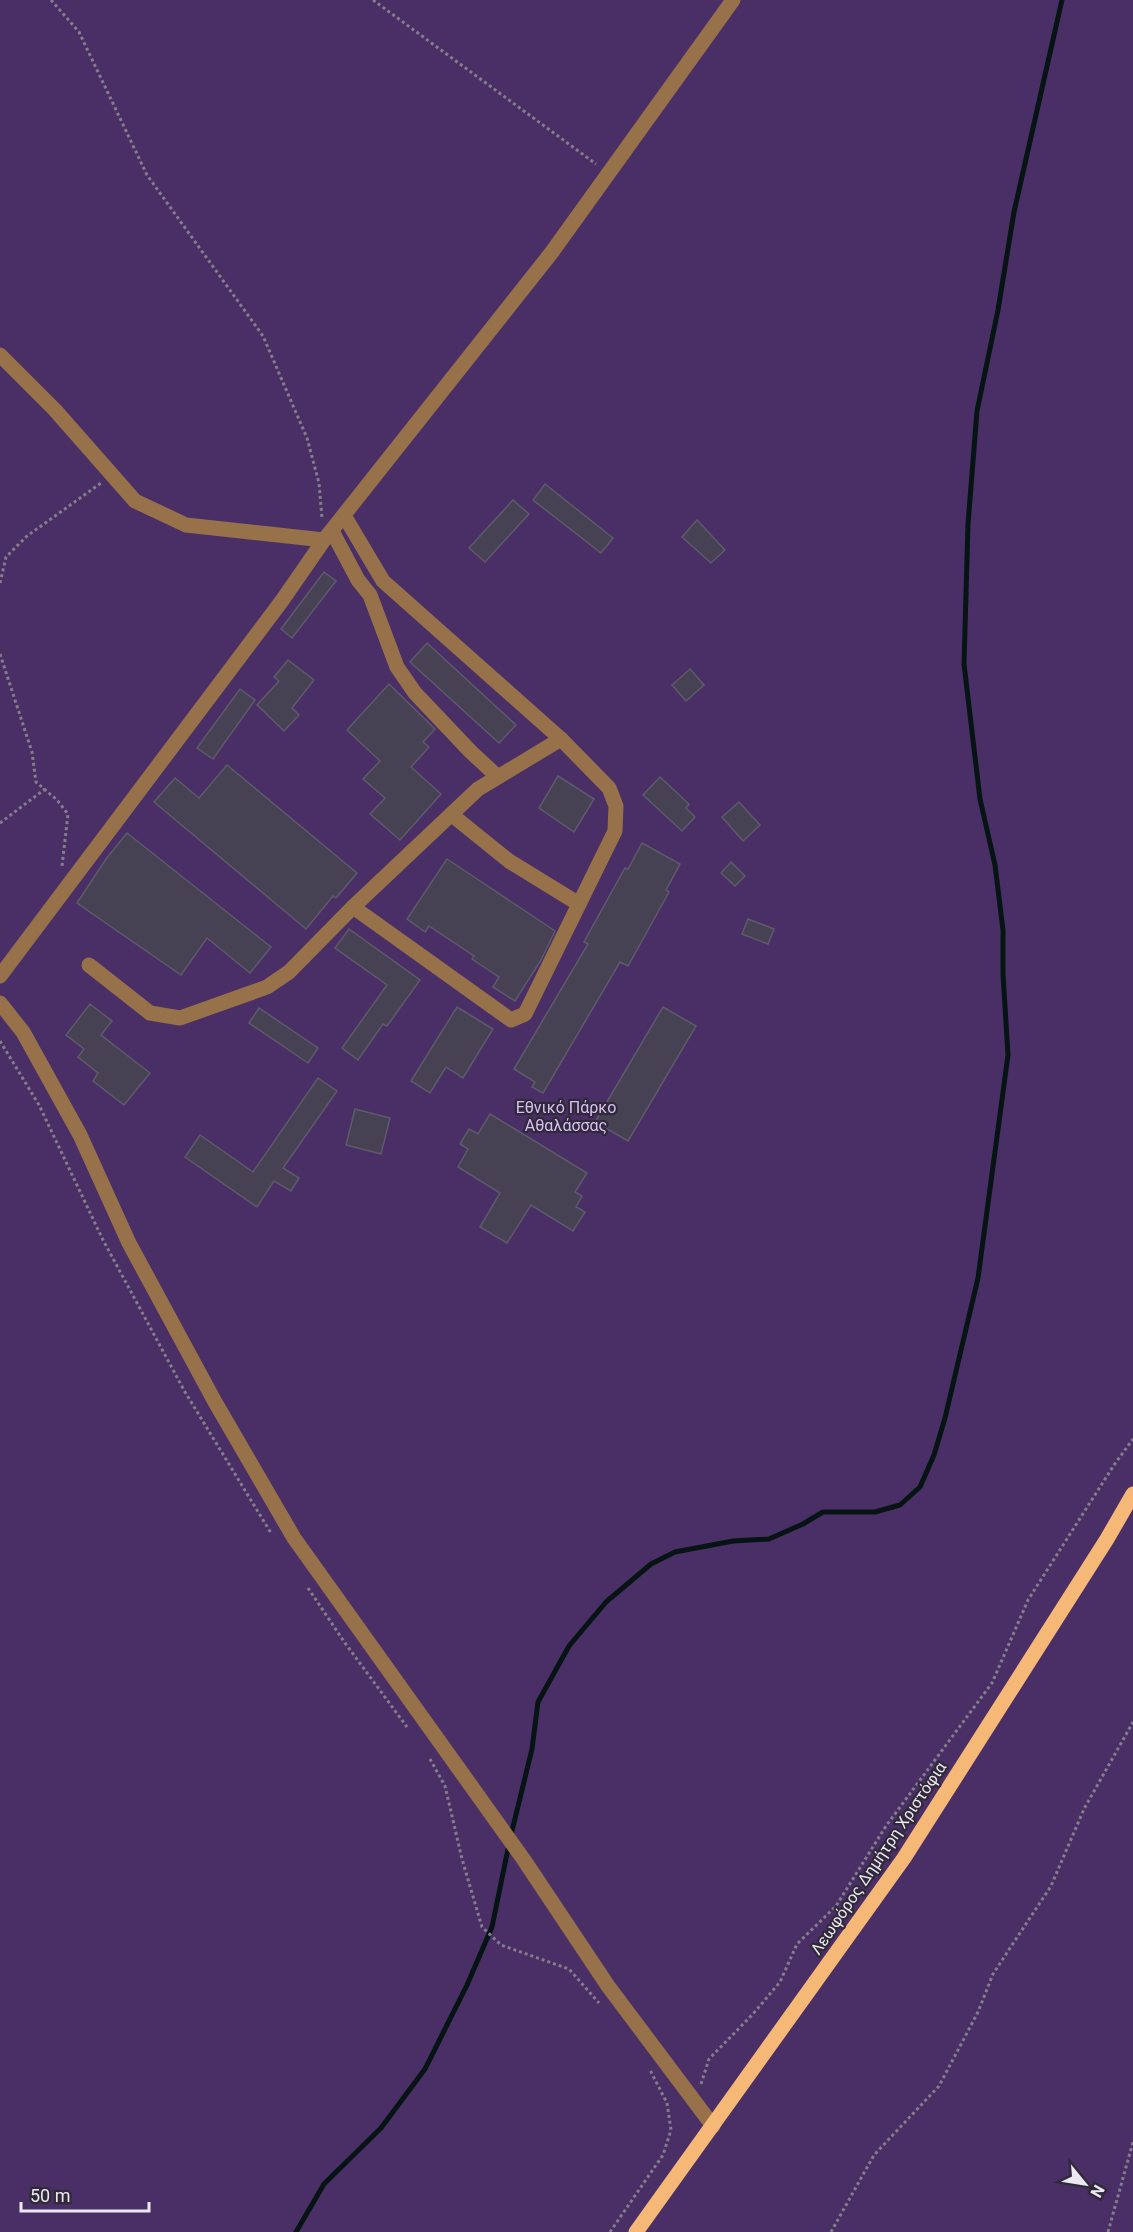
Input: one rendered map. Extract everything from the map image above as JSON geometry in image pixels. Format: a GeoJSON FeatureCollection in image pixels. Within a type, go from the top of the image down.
{"type":"FeatureCollection","features":[{"type":"Feature","properties":{"kind":"main road","name":"Λεωφόρος Δημήτρη Χριστόφια"},"geometry":{"type":"LineString","coordinates":[[636,2232],[904,1858],[1107,1539],[1133,1494]]}},
{"type":"Feature","properties":{"kind":"street"},"geometry":{"type":"LineString","coordinates":[[0,976],[328,536],[552,252],[733,0]]}},
{"type":"Feature","properties":{"kind":"street"},"geometry":{"type":"LineString","coordinates":[[0,355],[55,410],[135,501],[186,525],[328,536]]}},
{"type":"Feature","properties":{"kind":"street"},"geometry":{"type":"LineString","coordinates":[[345,517],[382,581],[561,739],[609,788],[616,806],[615,831],[525,1014],[511,1020],[352,907]]}},
{"type":"Feature","properties":{"kind":"street"},"geometry":{"type":"LineString","coordinates":[[328,536],[370,595],[393,657],[403,676],[415,693],[498,777]]}},
{"type":"Feature","properties":{"kind":"street"},"geometry":{"type":"LineString","coordinates":[[370,595],[382,581]]}},
{"type":"Feature","properties":{"kind":"street"},"geometry":{"type":"LineString","coordinates":[[88,965],[150,1013],[180,1018],[267,987],[289,972],[352,907],[478,789],[561,739]]}},
{"type":"Feature","properties":{"kind":"street"},"geometry":{"type":"LineString","coordinates":[[452,815],[509,861],[579,904]]}},
{"type":"Feature","properties":{"kind":"street"},"geometry":{"type":"LineString","coordinates":[[0,1003],[22,1032],[80,1135],[129,1243],[214,1402],[294,1538],[512,1843],[608,1986],[713,2126]]}},
{"type":"Feature","properties":{"kind":"path"},"geometry":{"type":"LineString","coordinates":[[51,0],[80,32],[147,175],[262,336],[307,438],[319,483],[328,536]]}},
{"type":"Feature","properties":{"kind":"path"},"geometry":{"type":"LineString","coordinates":[[373,0],[609,174]]}},
{"type":"Feature","properties":{"kind":"path"},"geometry":{"type":"LineString","coordinates":[[0,583],[6,556],[27,536],[112,474]]}},
{"type":"Feature","properties":{"kind":"path"},"geometry":{"type":"LineString","coordinates":[[0,654],[33,752],[36,782],[57,800],[68,814],[63,848],[61,894]]}},
{"type":"Feature","properties":{"kind":"path"},"geometry":{"type":"LineString","coordinates":[[0,823],[45,789]]}},
{"type":"Feature","properties":{"kind":"path"},"geometry":{"type":"LineString","coordinates":[[695,2103],[709,2059],[753,2014],[780,1982],[797,1944],[836,1906],[886,1826],[992,1683],[1028,1600],[1102,1483],[1133,1439]]}},
{"type":"Feature","properties":{"kind":"path"},"geometry":{"type":"LineString","coordinates":[[831,2232],[874,2155],[939,2086],[978,2012],[993,1974],[1051,1886],[1084,1809],[1133,1722]]}},
{"type":"Feature","properties":{"kind":"path"},"geometry":{"type":"LineString","coordinates":[[482,1927],[501,1945],[569,1969],[600,2004]]}},
{"type":"Feature","properties":{"kind":"path"},"geometry":{"type":"LineString","coordinates":[[610,2232],[663,2154],[671,2130],[667,2103],[649,2069]]}},
{"type":"Feature","properties":{"kind":"path"},"geometry":{"type":"LineString","coordinates":[[1108,2232],[1133,2142]]}},
{"type":"Feature","properties":{"kind":"green space","name":"Εθνικό Πάρκο Αθαλάσσας"},"geometry":{"type":"Polygon","coordinates":[[[0,0],[1133,0],[1133,2232],[0,2232],[0,0]]]}},
{"type":"Feature","properties":{"kind":"building"},"geometry":{"type":"Polygon","coordinates":[[[545,484],[613,538],[601,553],[533,500],[545,484]]]}},
{"type":"Feature","properties":{"kind":"building"},"geometry":{"type":"Polygon","coordinates":[[[513,500],[529,514],[485,562],[469,548],[513,500]]]}},
{"type":"Feature","properties":{"kind":"building"},"geometry":{"type":"Polygon","coordinates":[[[697,520],[725,550],[711,563],[682,537],[697,520]]]}},
{"type":"Feature","properties":{"kind":"building"},"geometry":{"type":"Polygon","coordinates":[[[324,572],[336,581],[292,638],[281,629],[324,572]]]}},
{"type":"Feature","properties":{"kind":"building"},"geometry":{"type":"Polygon","coordinates":[[[427,643],[516,725],[499,743],[410,662],[427,643]]]}},
{"type":"Feature","properties":{"kind":"building"},"geometry":{"type":"Polygon","coordinates":[[[288,660],[314,680],[292,708],[299,715],[284,731],[257,705],[279,681],[274,677],[288,660]]]}},
{"type":"Feature","properties":{"kind":"building"},"geometry":{"type":"Polygon","coordinates":[[[690,669],[704,685],[686,701],[672,685],[690,669]]]}},
{"type":"Feature","properties":{"kind":"building"},"geometry":{"type":"Polygon","coordinates":[[[389,684],[435,729],[423,742],[429,747],[411,767],[441,794],[400,840],[370,814],[385,798],[363,779],[380,761],[347,730],[389,684]]]}},
{"type":"Feature","properties":{"kind":"building"},"geometry":{"type":"Polygon","coordinates":[[[240,689],[255,700],[213,759],[197,748],[240,689]]]}},
{"type":"Feature","properties":{"kind":"building"},"geometry":{"type":"Polygon","coordinates":[[[227,765],[357,873],[336,898],[333,896],[306,929],[154,802],[175,778],[199,798],[227,765]]]}},
{"type":"Feature","properties":{"kind":"building"},"geometry":{"type":"Polygon","coordinates":[[[558,776],[594,799],[574,832],[539,808],[558,776]]]}},
{"type":"Feature","properties":{"kind":"building"},"geometry":{"type":"Polygon","coordinates":[[[660,777],[689,804],[686,808],[695,817],[682,831],[643,795],[660,777]]]}},
{"type":"Feature","properties":{"kind":"building"},"geometry":{"type":"Polygon","coordinates":[[[739,802],[760,825],[743,841],[722,817],[739,802]]]}},
{"type":"Feature","properties":{"kind":"building"},"geometry":{"type":"Polygon","coordinates":[[[127,833],[271,947],[250,973],[207,938],[181,975],[77,903],[106,859],[127,833]]]}},
{"type":"Feature","properties":{"kind":"building"},"geometry":{"type":"Polygon","coordinates":[[[642,843],[680,864],[666,890],[669,892],[628,966],[620,962],[543,1093],[532,1087],[535,1082],[514,1069],[588,944],[584,942],[625,868],[628,869],[642,843]]]}},
{"type":"Feature","properties":{"kind":"building"},"geometry":{"type":"Polygon","coordinates":[[[447,859],[555,931],[541,960],[515,1001],[493,987],[499,977],[472,959],[474,956],[429,926],[425,932],[407,919],[447,859]]]}},
{"type":"Feature","properties":{"kind":"building"},"geometry":{"type":"Polygon","coordinates":[[[731,862],[745,876],[735,886],[721,873],[731,862]]]}},
{"type":"Feature","properties":{"kind":"building"},"geometry":{"type":"Polygon","coordinates":[[[748,919],[774,929],[768,944],[742,934],[748,919]]]}},
{"type":"Feature","properties":{"kind":"building"},"geometry":{"type":"Polygon","coordinates":[[[349,929],[420,980],[387,1026],[383,1024],[358,1060],[342,1048],[387,985],[335,948],[349,929]]]}},
{"type":"Feature","properties":{"kind":"building"},"geometry":{"type":"Polygon","coordinates":[[[90,1004],[112,1021],[101,1035],[150,1073],[124,1105],[93,1081],[98,1073],[78,1057],[84,1049],[66,1035],[90,1004]]]}},
{"type":"Feature","properties":{"kind":"building"},"geometry":{"type":"Polygon","coordinates":[[[457,1007],[493,1029],[463,1078],[446,1067],[430,1093],[411,1081],[457,1007]]]}},
{"type":"Feature","properties":{"kind":"building"},"geometry":{"type":"Polygon","coordinates":[[[663,1007],[696,1026],[628,1141],[595,1122],[663,1007]]]}},
{"type":"Feature","properties":{"kind":"building"},"geometry":{"type":"Polygon","coordinates":[[[259,1008],[318,1048],[308,1063],[249,1023],[259,1008]]]}},
{"type":"Feature","properties":{"kind":"building"},"geometry":{"type":"Polygon","coordinates":[[[318,1078],[337,1091],[283,1168],[299,1178],[291,1191],[274,1181],[257,1207],[185,1157],[200,1135],[253,1172],[318,1078]]]}},
{"type":"Feature","properties":{"kind":"building"},"geometry":{"type":"Polygon","coordinates":[[[355,1109],[390,1118],[381,1154],[346,1145],[355,1109]]]}},
{"type":"Feature","properties":{"kind":"building"},"geometry":{"type":"Polygon","coordinates":[[[490,1114],[587,1173],[575,1192],[582,1196],[576,1207],[585,1212],[573,1231],[531,1205],[507,1243],[480,1227],[500,1193],[458,1167],[468,1149],[460,1144],[469,1129],[478,1134],[490,1114]]]}},
{"type":"Feature","properties":{"kind":"waterway"},"geometry":{"type":"LineString","coordinates":[[511,1835],[532,1749],[538,1702],[569,1646],[606,1602],[651,1564],[675,1552],[733,1541],[769,1539],[823,1512],[875,1512],[900,1505],[920,1487],[934,1455],[978,1278],[1008,1055],[1003,930],[995,865],[980,799],[964,664],[968,524],[977,411],[998,310],[1014,212],[1062,0]]}},
{"type":"Feature","properties":{"kind":"waterway"},"geometry":{"type":"LineString","coordinates":[[296,2232],[324,2184],[381,2128],[425,2069],[467,1985],[492,1927],[509,1844]]}}]}
